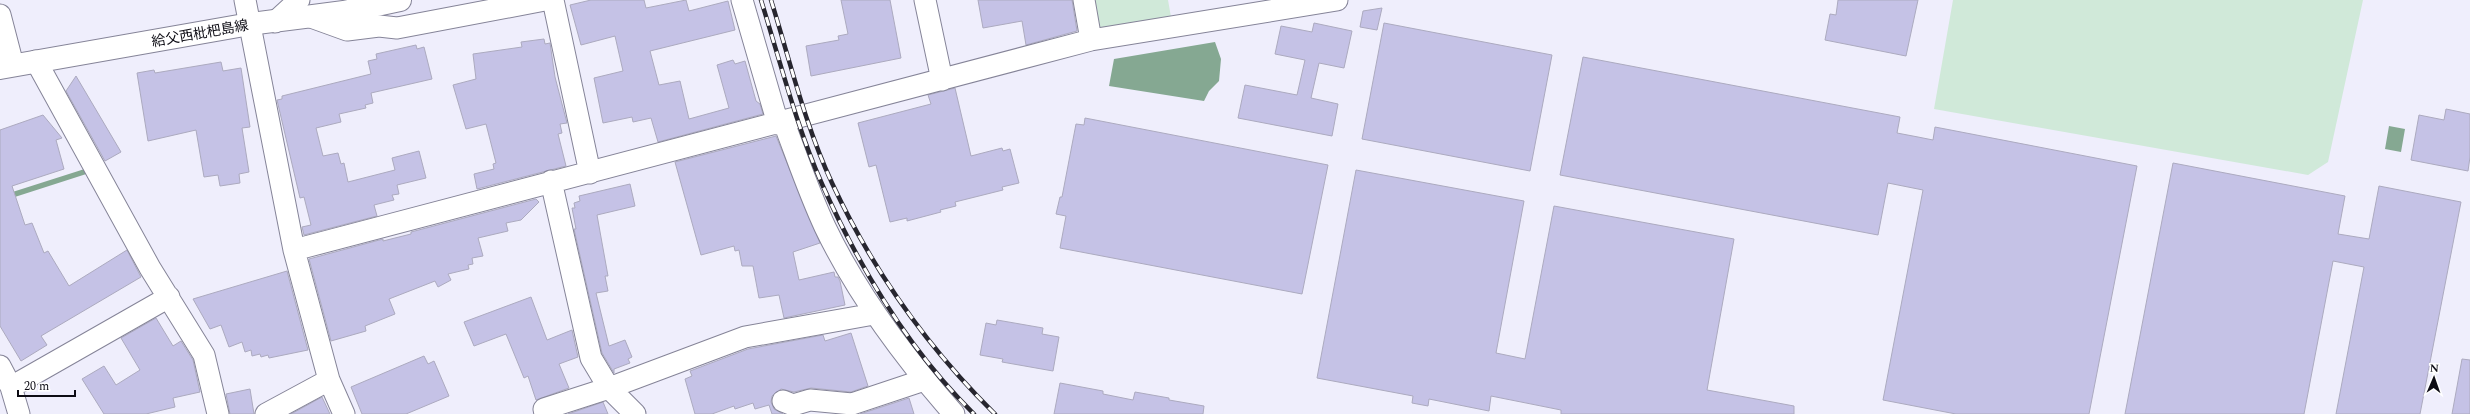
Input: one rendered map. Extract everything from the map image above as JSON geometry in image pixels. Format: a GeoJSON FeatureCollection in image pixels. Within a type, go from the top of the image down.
{"type":"FeatureCollection","features":[{"type":"Feature","properties":{"kind":"main road","name":"給父西枇杷島線"},"geometry":{"type":"LineString","coordinates":[[6,67],[250,24],[275,22],[305,9],[400,0]]}},
{"type":"Feature","properties":{"kind":"street"},"geometry":{"type":"LineString","coordinates":[[245,0],[294,250],[329,380],[344,414]]}},
{"type":"Feature","properties":{"kind":"street"},"geometry":{"type":"LineString","coordinates":[[305,9],[347,30],[379,26],[397,28],[545,0]]}},
{"type":"Feature","properties":{"kind":"street"},"geometry":{"type":"LineString","coordinates":[[553,0],[590,173]]}},
{"type":"Feature","properties":{"kind":"street"},"geometry":{"type":"LineString","coordinates":[[742,0],[781,123],[825,227],[874,314],[924,380],[954,414]]}},
{"type":"Feature","properties":{"kind":"street"},"geometry":{"type":"LineString","coordinates":[[925,0],[942,80]]}},
{"type":"Feature","properties":{"kind":"street"},"geometry":{"type":"LineString","coordinates":[[1084,0],[1091,40]]}},
{"type":"Feature","properties":{"kind":"street"},"geometry":{"type":"LineString","coordinates":[[294,250],[551,181],[590,173],[781,123],[1091,40],[1337,0]]}},
{"type":"Feature","properties":{"kind":"street"},"geometry":{"type":"LineString","coordinates":[[0,15],[6,67]]}},
{"type":"Feature","properties":{"kind":"street"},"geometry":{"type":"LineString","coordinates":[[36,62],[146,262],[204,355],[218,414]]}},
{"type":"Feature","properties":{"kind":"street"},"geometry":{"type":"LineString","coordinates":[[551,181],[591,358],[609,388],[636,414]]}},
{"type":"Feature","properties":{"kind":"street"},"geometry":{"type":"LineString","coordinates":[[11,387],[169,297]]}},
{"type":"Feature","properties":{"kind":"street"},"geometry":{"type":"LineString","coordinates":[[545,414],[544,409],[609,388],[746,337],[874,314]]}},
{"type":"Feature","properties":{"kind":"street"},"geometry":{"type":"LineString","coordinates":[[0,366],[11,387],[19,414]]}},
{"type":"Feature","properties":{"kind":"street"},"geometry":{"type":"LineString","coordinates":[[266,414],[329,380]]}},
{"type":"Feature","properties":{"kind":"street"},"geometry":{"type":"LineString","coordinates":[[783,401],[793,405],[810,400],[852,404],[924,380]]}},
{"type":"Feature","properties":{"kind":"shaded area"},"geometry":{"type":"Polygon","coordinates":[[[1090,0],[1168,0],[1171,17],[1102,29],[1095,26],[1090,0]]]}},
{"type":"Feature","properties":{"kind":"shaded area"},"geometry":{"type":"Polygon","coordinates":[[[1953,0],[2363,0],[2328,162],[2308,175],[1934,109],[1953,0]]]}},
{"type":"Feature","properties":{"kind":"shaded area"},"geometry":{"type":"Polygon","coordinates":[[[1215,42],[1221,59],[1219,81],[1209,91],[1204,101],[1109,86],[1114,59],[1215,42]]]}},
{"type":"Feature","properties":{"kind":"shaded area"},"geometry":{"type":"Polygon","coordinates":[[[2389,126],[2405,129],[2401,152],[2385,149],[2389,126]]]}},
{"type":"Feature","properties":{"kind":"building"},"geometry":{"type":"Polygon","coordinates":[[[591,0],[644,0],[646,8],[686,0],[689,11],[728,1],[735,30],[650,51],[659,85],[680,81],[689,119],[729,108],[717,65],[733,60],[735,64],[745,61],[756,101],[760,104],[763,114],[658,142],[651,118],[633,122],[632,117],[603,123],[594,78],[623,71],[615,36],[581,45],[570,5],[591,0]]]}},
{"type":"Feature","properties":{"kind":"building"},"geometry":{"type":"Polygon","coordinates":[[[841,0],[890,0],[901,58],[811,76],[806,46],[839,40],[838,36],[848,34],[841,0]]]}},
{"type":"Feature","properties":{"kind":"building"},"geometry":{"type":"Polygon","coordinates":[[[978,0],[1072,0],[1077,31],[1026,45],[1022,21],[983,28],[978,0]]]}},
{"type":"Feature","properties":{"kind":"building"},"geometry":{"type":"Polygon","coordinates":[[[1838,0],[1918,0],[1906,56],[1825,40],[1830,14],[1836,15],[1838,0]]]}},
{"type":"Feature","properties":{"kind":"building"},"geometry":{"type":"Polygon","coordinates":[[[1382,8],[1377,30],[1360,27],[1363,11],[1382,8]]]}},
{"type":"Feature","properties":{"kind":"building"},"geometry":{"type":"Polygon","coordinates":[[[1314,23],[1352,31],[1344,68],[1319,63],[1311,98],[1338,104],[1332,136],[1238,118],[1245,85],[1297,95],[1305,60],[1275,54],[1281,26],[1312,32],[1314,23]]]}},
{"type":"Feature","properties":{"kind":"building"},"geometry":{"type":"Polygon","coordinates":[[[1384,23],[1552,55],[1530,171],[1362,139],[1384,23]]]}},
{"type":"Feature","properties":{"kind":"building"},"geometry":{"type":"Polygon","coordinates":[[[544,39],[545,44],[550,43],[555,77],[567,123],[560,124],[562,133],[558,134],[566,166],[477,189],[474,174],[494,169],[493,164],[496,163],[486,124],[466,129],[453,85],[476,79],[473,54],[522,47],[521,42],[544,39]]]}},
{"type":"Feature","properties":{"kind":"building"},"geometry":{"type":"Polygon","coordinates":[[[416,45],[417,49],[424,47],[432,79],[371,93],[373,103],[365,105],[366,108],[339,114],[341,122],[316,128],[323,156],[338,153],[341,164],[344,163],[348,182],[395,170],[392,158],[419,151],[426,178],[397,185],[399,194],[392,195],[394,200],[374,205],[377,216],[304,235],[302,227],[311,225],[304,197],[300,198],[277,100],[282,99],[282,96],[371,74],[368,61],[377,59],[376,54],[416,45]]]}},
{"type":"Feature","properties":{"kind":"building"},"geometry":{"type":"Polygon","coordinates":[[[1583,57],[1900,117],[1897,133],[1933,140],[1935,127],[2137,166],[2089,414],[1956,414],[1883,400],[1923,190],[1888,183],[1878,235],[1560,175],[1583,57]]]}},
{"type":"Feature","properties":{"kind":"building"},"geometry":{"type":"Polygon","coordinates":[[[221,62],[223,71],[241,68],[250,127],[242,128],[249,172],[239,174],[240,183],[220,186],[218,175],[204,177],[196,130],[148,141],[137,73],[154,70],[155,73],[221,62]]]}},
{"type":"Feature","properties":{"kind":"building"},"geometry":{"type":"Polygon","coordinates":[[[76,76],[121,152],[105,161],[66,91],[76,76]]]}},
{"type":"Feature","properties":{"kind":"building"},"geometry":{"type":"Polygon","coordinates":[[[955,88],[971,156],[1002,148],[1003,151],[1010,149],[1019,183],[1002,187],[1003,190],[955,202],[956,206],[940,210],[941,212],[907,221],[907,218],[890,222],[876,165],[869,167],[858,123],[931,104],[928,95],[955,88]]]}},
{"type":"Feature","properties":{"kind":"building"},"geometry":{"type":"Polygon","coordinates":[[[2446,109],[2470,114],[2470,157],[2468,171],[2411,160],[2419,115],[2444,120],[2446,109]]]}},
{"type":"Feature","properties":{"kind":"building"},"geometry":{"type":"Polygon","coordinates":[[[43,115],[62,138],[56,140],[64,169],[12,186],[25,225],[32,223],[44,253],[48,251],[69,286],[127,250],[141,277],[41,336],[47,345],[21,361],[0,326],[0,130],[43,115]]]}},
{"type":"Feature","properties":{"kind":"building"},"geometry":{"type":"Polygon","coordinates":[[[1085,118],[1328,165],[1302,294],[1060,248],[1066,216],[1056,214],[1060,197],[1062,197],[1076,124],[1084,125],[1085,118]]]}},
{"type":"Feature","properties":{"kind":"building"},"geometry":{"type":"Polygon","coordinates":[[[776,136],[820,243],[793,252],[799,280],[834,272],[835,277],[838,277],[840,281],[845,305],[784,318],[779,295],[759,298],[753,266],[742,266],[739,250],[735,251],[734,246],[701,255],[675,162],[776,136]]]}},
{"type":"Feature","properties":{"kind":"building"},"geometry":{"type":"Polygon","coordinates":[[[2173,163],[2345,196],[2338,234],[2369,239],[2379,186],[2461,202],[2420,414],[2336,414],[2364,267],[2333,261],[2304,414],[2125,414],[2173,163]]]}},
{"type":"Feature","properties":{"kind":"building"},"geometry":{"type":"Polygon","coordinates":[[[1356,170],[1524,201],[1496,353],[1525,359],[1554,206],[1734,239],[1707,390],[1794,406],[1794,414],[1561,414],[1561,410],[1491,396],[1489,411],[1429,399],[1428,406],[1412,403],[1413,396],[1317,378],[1356,170]]]}},
{"type":"Feature","properties":{"kind":"building"},"geometry":{"type":"Polygon","coordinates":[[[630,184],[635,206],[597,215],[608,276],[605,276],[608,291],[596,293],[609,346],[625,340],[632,357],[628,359],[630,363],[614,369],[614,373],[602,353],[574,229],[576,229],[572,208],[575,208],[574,203],[580,201],[579,196],[630,184]]]}},
{"type":"Feature","properties":{"kind":"building"},"geometry":{"type":"Polygon","coordinates":[[[536,199],[539,202],[521,220],[506,223],[508,231],[478,238],[483,256],[472,258],[473,264],[468,265],[469,269],[448,274],[451,280],[438,287],[435,281],[389,299],[395,314],[365,326],[366,331],[331,341],[309,259],[383,239],[383,241],[411,234],[411,232],[536,199]]]}},
{"type":"Feature","properties":{"kind":"building"},"geometry":{"type":"Polygon","coordinates":[[[287,271],[308,350],[269,358],[268,355],[261,357],[260,354],[252,356],[251,350],[245,352],[242,342],[229,347],[221,325],[210,329],[193,299],[287,271]]]}},
{"type":"Feature","properties":{"kind":"building"},"geometry":{"type":"Polygon","coordinates":[[[531,297],[547,340],[572,330],[578,357],[559,364],[569,388],[536,400],[528,376],[524,378],[506,334],[474,346],[464,322],[531,297]]]}},
{"type":"Feature","properties":{"kind":"building"},"geometry":{"type":"Polygon","coordinates":[[[156,318],[173,346],[181,341],[193,360],[200,392],[173,398],[175,407],[146,414],[104,414],[82,379],[104,366],[116,385],[140,370],[121,338],[156,318]]]}},
{"type":"Feature","properties":{"kind":"building"},"geometry":{"type":"Polygon","coordinates":[[[997,320],[1043,328],[1042,334],[1059,337],[1053,371],[1002,362],[1003,359],[980,355],[986,323],[996,325],[997,320]]]}},
{"type":"Feature","properties":{"kind":"building"},"geometry":{"type":"Polygon","coordinates":[[[851,333],[868,386],[851,392],[811,388],[794,392],[781,389],[772,396],[771,402],[774,409],[783,414],[772,414],[769,405],[755,409],[753,403],[735,409],[734,406],[712,414],[695,414],[685,379],[692,376],[690,371],[748,349],[823,335],[825,341],[851,333]]]}},
{"type":"Feature","properties":{"kind":"building"},"geometry":{"type":"Polygon","coordinates":[[[424,356],[428,364],[434,361],[449,396],[406,414],[362,414],[351,387],[424,356]]]}},
{"type":"Feature","properties":{"kind":"building"},"geometry":{"type":"Polygon","coordinates":[[[2462,359],[2470,360],[2470,414],[2452,414],[2462,359]]]}},
{"type":"Feature","properties":{"kind":"building"},"geometry":{"type":"Polygon","coordinates":[[[1060,383],[1103,391],[1103,394],[1133,400],[1135,392],[1169,398],[1169,400],[1204,406],[1203,414],[1054,414],[1060,383]]]}},
{"type":"Feature","properties":{"kind":"building"},"geometry":{"type":"Polygon","coordinates":[[[250,389],[254,414],[230,414],[226,394],[250,389]]]}},
{"type":"Feature","properties":{"kind":"building"},"geometry":{"type":"Polygon","coordinates":[[[322,397],[330,414],[291,414],[322,397]]]}},
{"type":"Feature","properties":{"kind":"building"},"geometry":{"type":"Polygon","coordinates":[[[909,398],[914,414],[860,414],[909,398]]]}},
{"type":"Feature","properties":{"kind":"building"},"geometry":{"type":"Polygon","coordinates":[[[603,402],[608,414],[568,414],[603,402]]]}},
{"type":"Feature","properties":{"kind":"waterway"},"geometry":{"type":"LineString","coordinates":[[0,199],[87,171]]}},
{"type":"Feature","properties":{"kind":"railway"},"geometry":{"type":"LineString","coordinates":[[761,0],[804,139],[836,215],[869,276],[907,335],[950,389],[974,414]]}},
{"type":"Feature","properties":{"kind":"railway"},"geometry":{"type":"LineString","coordinates":[[771,0],[798,93],[814,139],[822,161],[848,215],[883,276],[903,306],[947,362],[970,389],[995,414]]}}]}
